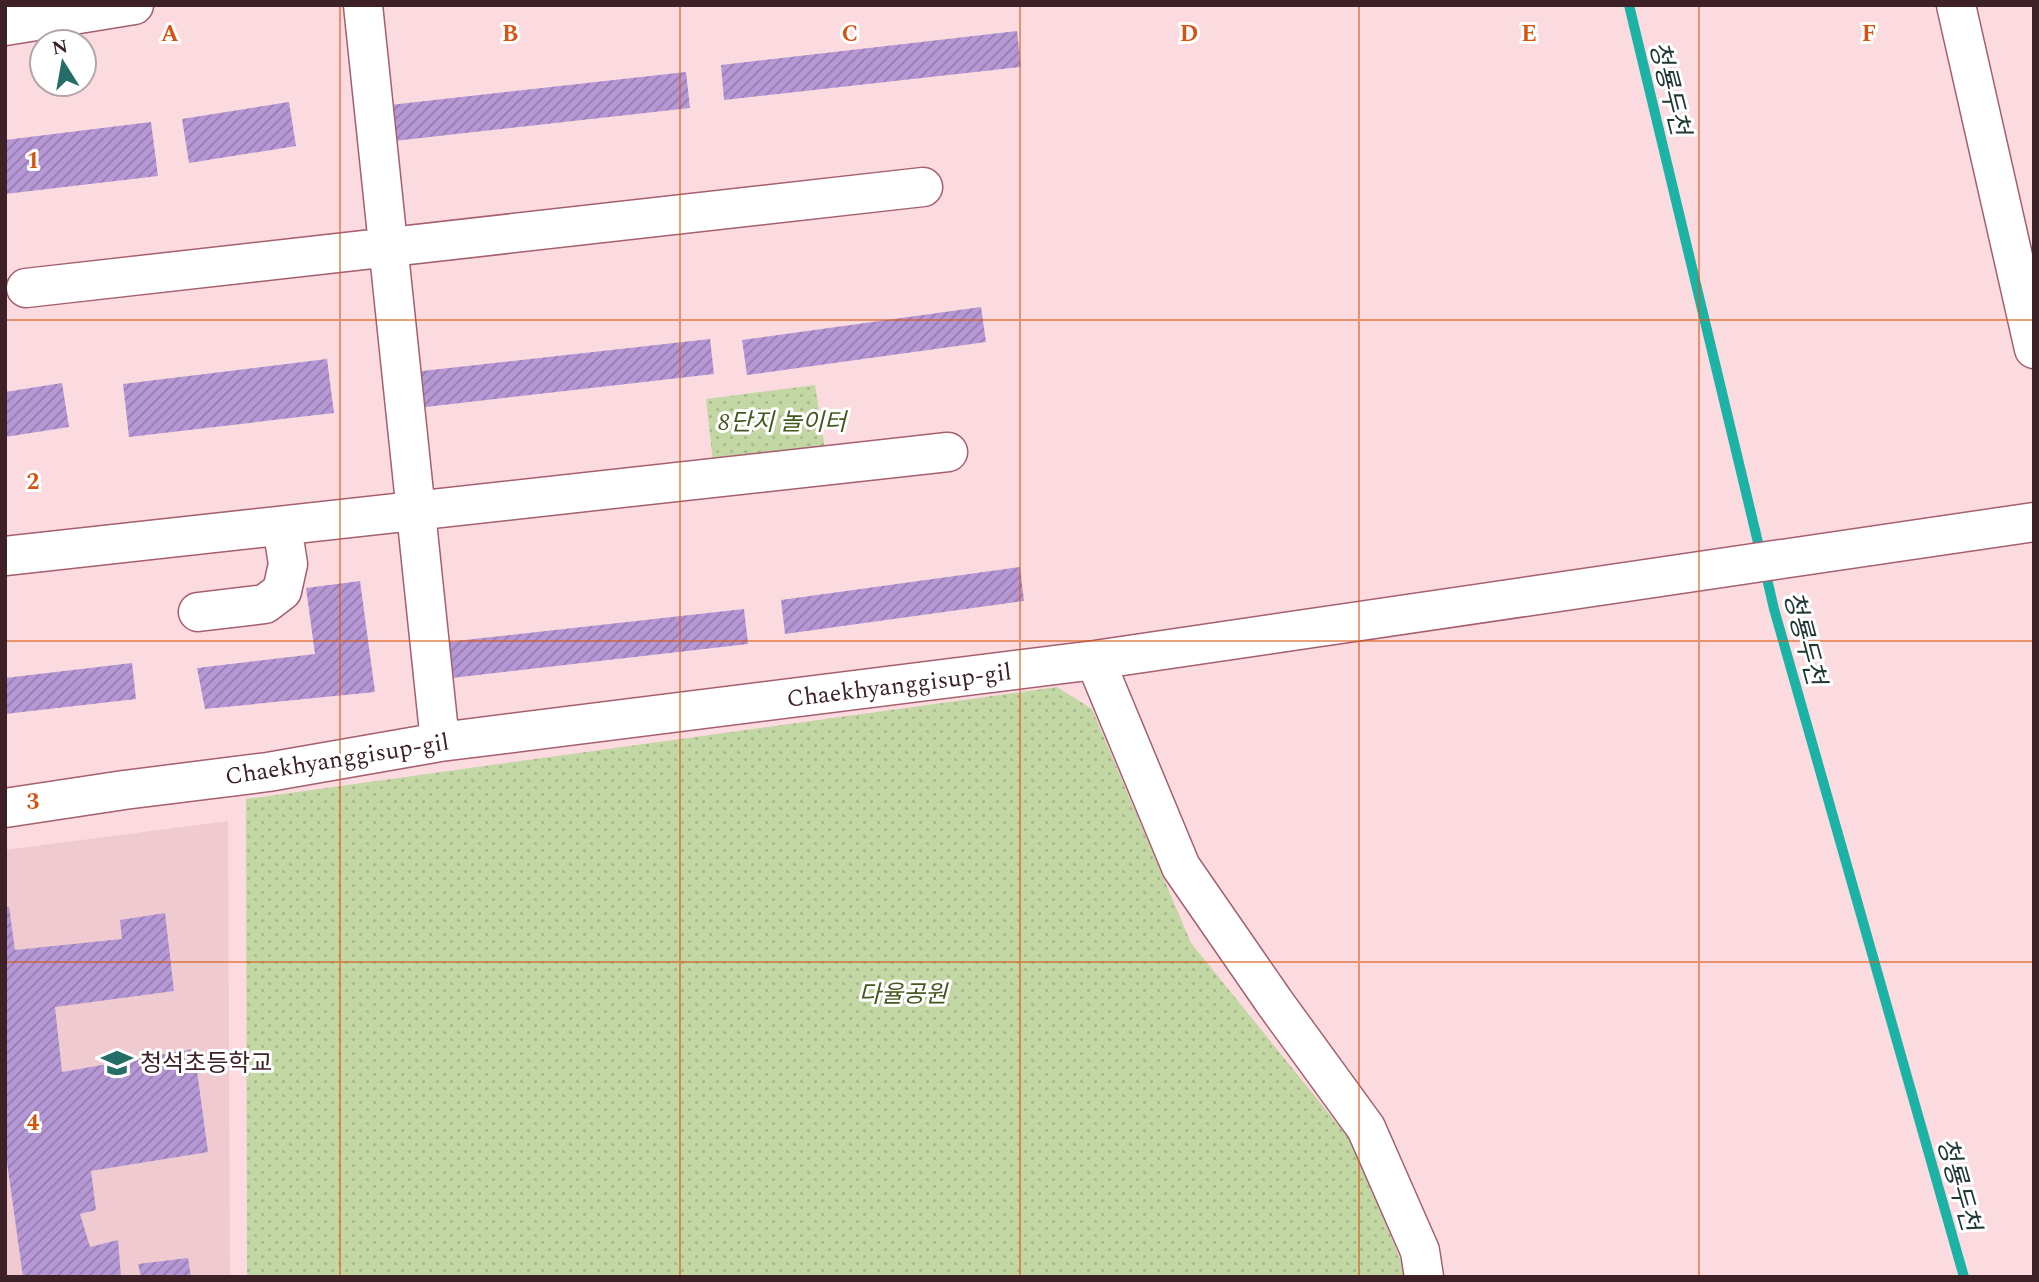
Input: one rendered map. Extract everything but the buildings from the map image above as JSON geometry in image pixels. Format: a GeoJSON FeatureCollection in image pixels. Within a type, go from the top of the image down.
{"type":"FeatureCollection","features":[{"type":"Feature","properties":{"kind":"street"},"geometry":{"type":"LineString","coordinates":[[5,26],[134,5]]}},
{"type":"Feature","properties":{"kind":"street"},"geometry":{"type":"LineString","coordinates":[[363,5],[440,742]]}},
{"type":"Feature","properties":{"kind":"street"},"geometry":{"type":"LineString","coordinates":[[1956,5],[2034,349]]}},
{"type":"Feature","properties":{"kind":"street"},"geometry":{"type":"LineString","coordinates":[[26,288],[923,187]]}},
{"type":"Feature","properties":{"kind":"street"},"geometry":{"type":"LineString","coordinates":[[5,556],[948,452]]}},
{"type":"Feature","properties":{"kind":"street","name":"Chaekhyanggisup-gil"},"geometry":{"type":"LineString","coordinates":[[5,808],[268,772],[440,742],[1095,660],[2034,522]]}},
{"type":"Feature","properties":{"kind":"street"},"geometry":{"type":"LineString","coordinates":[[198,612],[265,604],[282,591],[288,564],[282,526]]}},
{"type":"Feature","properties":{"kind":"street"},"geometry":{"type":"LineString","coordinates":[[1095,660],[1181,867],[1366,1128],[1420,1251],[1424,1277]]}},
{"type":"Feature","properties":{"kind":"shaded area","name":"청석초등학교"},"geometry":{"type":"Polygon","coordinates":[[[228,821],[230,1277],[5,1277],[5,850],[228,821]]]}},
{"type":"Feature","properties":{"kind":"green space","name":"8단지 놀이터"},"geometry":{"type":"Polygon","coordinates":[[[815,385],[825,449],[713,462],[706,399],[815,385]]]}},
{"type":"Feature","properties":{"kind":"green space","name":"다율공원"},"geometry":{"type":"Polygon","coordinates":[[[1057,687],[1092,709],[1191,943],[1352,1142],[1402,1263],[1404,1277],[247,1277],[246,799],[1057,687]]]}},
{"type":"Feature","properties":{"kind":"waterway","name":"청룡두천"},"geometry":{"type":"LineString","coordinates":[[1629,5],[1761,555]]}},
{"type":"Feature","properties":{"kind":"waterway","name":"청룡두천"},"geometry":{"type":"LineString","coordinates":[[1765,570],[1964,1277]]}},
{"type":"Feature","properties":{"kind":"place","name":"청석초등학교"},"geometry":{"type":"Point","coordinates":[117,1063]}}]}
